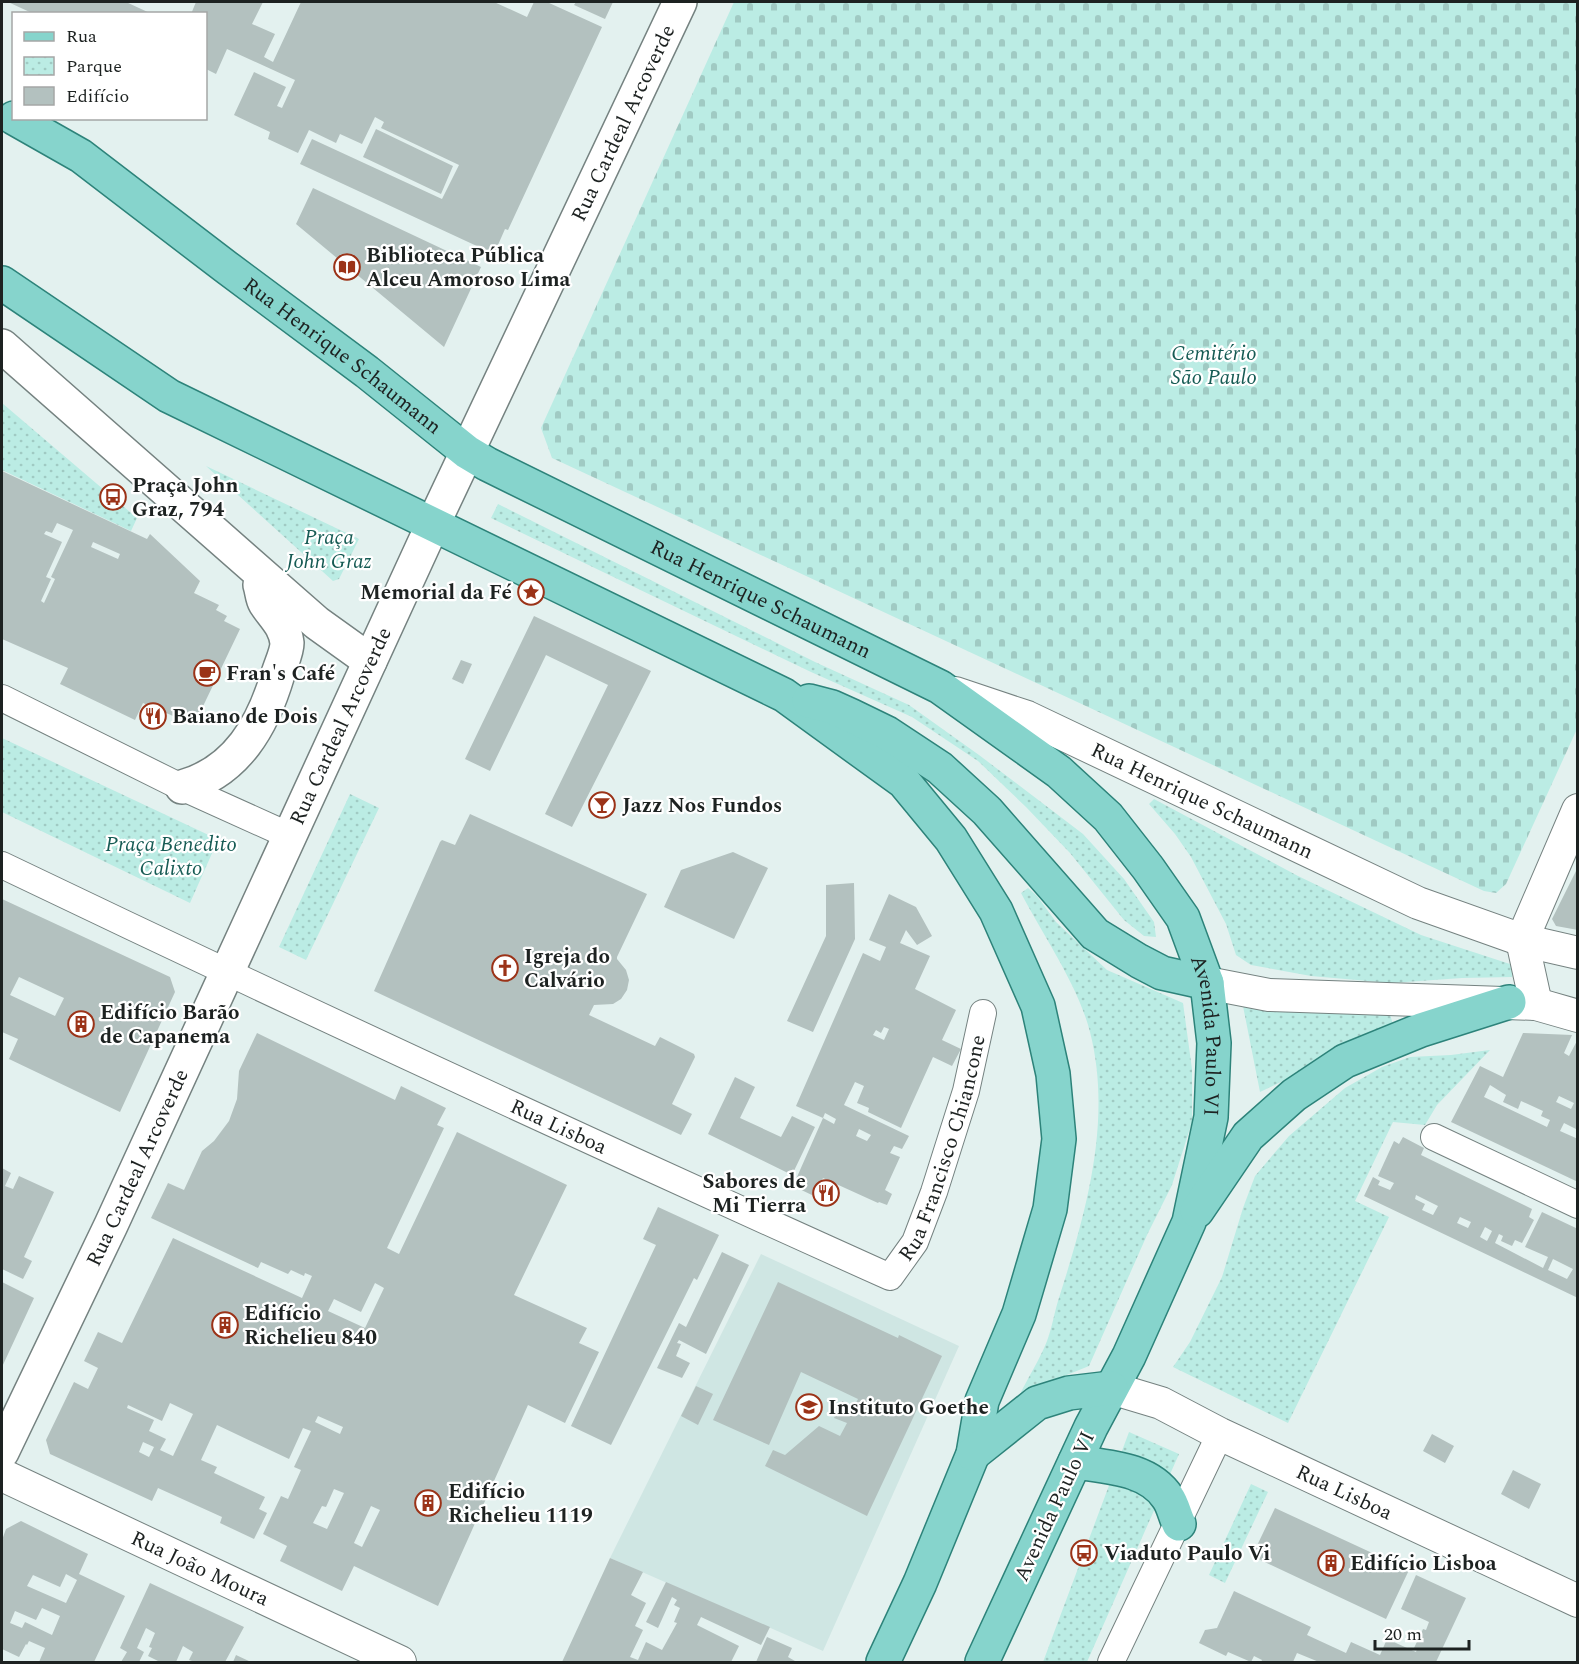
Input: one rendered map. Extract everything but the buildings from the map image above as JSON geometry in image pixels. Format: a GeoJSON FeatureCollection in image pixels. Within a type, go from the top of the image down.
{"type":"FeatureCollection","features":[{"type":"Feature","properties":{"kind":"main road","name":"Rua Cardeal Arcoverde"},"geometry":{"type":"LineString","coordinates":[[2,1452],[106,1236],[433,524],[680,2]]}},
{"type":"Feature","properties":{"kind":"main road","name":"Rua Henrique Schaumann"},"geometry":{"type":"LineString","coordinates":[[18,120],[81,156],[367,372],[467,452],[486,464],[940,687]]}},
{"type":"Feature","properties":{"kind":"main road"},"geometry":{"type":"LineString","coordinates":[[2,283],[169,396],[784,695],[904,782],[944,831],[996,911],[1038,1006],[1053,1074],[1059,1139],[1050,1209],[1019,1314],[982,1401],[973,1454],[920,1582],[883,1662]]}},
{"type":"Feature","properties":{"kind":"main road"},"geometry":{"type":"LineString","coordinates":[[2,346],[257,572],[317,623],[370,661]]}},
{"type":"Feature","properties":{"kind":"main road"},"geometry":{"type":"LineString","coordinates":[[182,787],[212,776],[235,759],[256,727],[275,686],[287,644],[282,623],[264,602],[257,572]]}},
{"type":"Feature","properties":{"kind":"main road","name":"Avenida Paulo VI"},"geometry":{"type":"LineString","coordinates":[[940,687],[1059,772],[1107,818],[1148,868],[1182,918],[1207,982],[1214,1042],[1211,1117],[1189,1222],[1129,1356],[1075,1462],[988,1649]]}},
{"type":"Feature","properties":{"kind":"main road"},"geometry":{"type":"LineString","coordinates":[[784,695],[832,707],[852,716],[886,734],[940,768],[987,811],[1095,934],[1162,973],[1207,982]]}},
{"type":"Feature","properties":{"kind":"main road"},"geometry":{"type":"LineString","coordinates":[[1189,1222],[1248,1136],[1294,1095],[1345,1062],[1421,1030],[1522,1003]]}},
{"type":"Feature","properties":{"kind":"main road"},"geometry":{"type":"LineString","coordinates":[[973,1454],[1037,1403],[1069,1393],[1111,1388]]}},
{"type":"Feature","properties":{"kind":"main road"},"geometry":{"type":"LineString","coordinates":[[1075,1462],[1138,1474],[1158,1486],[1169,1499],[1179,1524]]}},
{"type":"Feature","properties":{"kind":"street","name":"Rua Henrique Schaumann"},"geometry":{"type":"LineString","coordinates":[[940,687],[1027,717],[1418,903],[1522,940],[1578,953]]}},
{"type":"Feature","properties":{"kind":"street"},"geometry":{"type":"LineString","coordinates":[[2,698],[182,787],[290,836]]}},
{"type":"Feature","properties":{"kind":"street"},"geometry":{"type":"LineString","coordinates":[[1522,1003],[1522,940],[1578,810]]}},
{"type":"Feature","properties":{"kind":"street"},"geometry":{"type":"LineString","coordinates":[[2,865],[228,973]]}},
{"type":"Feature","properties":{"kind":"street","name":"Rua Lisboa"},"geometry":{"type":"LineString","coordinates":[[228,973],[890,1277]]}},
{"type":"Feature","properties":{"kind":"street"},"geometry":{"type":"LineString","coordinates":[[1207,982],[1269,995],[1522,1003],[1578,1016]]}},
{"type":"Feature","properties":{"kind":"street","name":"Rua Francisco Chiancone"},"geometry":{"type":"LineString","coordinates":[[890,1277],[915,1242],[934,1192],[966,1091],[983,1013]]}},
{"type":"Feature","properties":{"kind":"street"},"geometry":{"type":"LineString","coordinates":[[1434,1137],[1578,1205]]}},
{"type":"Feature","properties":{"kind":"street","name":"Rua Lisboa"},"geometry":{"type":"LineString","coordinates":[[1111,1388],[1161,1402],[1220,1434],[1578,1601]]}},
{"type":"Feature","properties":{"kind":"street"},"geometry":{"type":"LineString","coordinates":[[1111,1662],[1179,1524],[1220,1434]]}},
{"type":"Feature","properties":{"kind":"street","name":"Rua João Moura"},"geometry":{"type":"LineString","coordinates":[[2,1475],[400,1662]]}},
{"type":"Feature","properties":{"kind":"shaded area","name":"Instituto Goethe"},"geometry":{"type":"Polygon","coordinates":[[[761,1254],[959,1346],[823,1651],[610,1558],[761,1254]]]}},
{"type":"Feature","properties":{"kind":"green space","name":"Cemitério São Paulo"},"geometry":{"type":"Polygon","coordinates":[[[734,2],[1577,2],[1577,729],[1506,884],[1496,893],[1484,891],[552,458],[541,428],[734,2]]]}},
{"type":"Feature","properties":{"kind":"green space"},"geometry":{"type":"Polygon","coordinates":[[[2,403],[137,518],[131,531],[2,470],[2,403]]]}},
{"type":"Feature","properties":{"kind":"green space","name":"Praça John Graz"},"geometry":{"type":"Polygon","coordinates":[[[206,466],[359,539],[339,579],[333,581],[206,466]]]}},
{"type":"Feature","properties":{"kind":"green space"},"geometry":{"type":"Polygon","coordinates":[[[498,504],[815,662],[909,705],[1083,834],[1124,879],[1154,922],[1156,937],[1144,936],[1124,920],[1070,853],[978,761],[912,717],[811,672],[491,518],[498,504]]]}},
{"type":"Feature","properties":{"kind":"green space","name":"Praça Benedito Calixto"},"geometry":{"type":"Polygon","coordinates":[[[2,738],[215,838],[217,842],[190,903],[2,812],[2,738]]]}},
{"type":"Feature","properties":{"kind":"green space"},"geometry":{"type":"Polygon","coordinates":[[[350,794],[379,808],[306,960],[279,947],[350,794]]]}},
{"type":"Feature","properties":{"kind":"green space"},"geometry":{"type":"Polygon","coordinates":[[[1154,799],[1298,876],[1421,935],[1513,965],[1512,977],[1391,983],[1311,976],[1251,965],[1236,955],[1226,924],[1191,857],[1149,804],[1154,799]]]}},
{"type":"Feature","properties":{"kind":"green space"},"geometry":{"type":"Polygon","coordinates":[[[1028,888],[1037,896],[1056,922],[1107,970],[1183,1003],[1192,1069],[1192,1122],[1172,1185],[1147,1235],[1089,1366],[1020,1394],[1047,1341],[1078,1236],[1093,1168],[1098,1100],[1096,1066],[1085,1014],[1069,979],[1021,893],[1028,888]]]}},
{"type":"Feature","properties":{"kind":"green space"},"geometry":{"type":"Polygon","coordinates":[[[1243,1006],[1389,1011],[1394,1028],[1260,1092],[1243,1006]]]}},
{"type":"Feature","properties":{"kind":"green space"},"geometry":{"type":"Polygon","coordinates":[[[1490,1050],[1437,1105],[1425,1125],[1393,1122],[1355,1201],[1389,1217],[1288,1423],[1173,1367],[1190,1342],[1222,1277],[1255,1176],[1289,1136],[1345,1088],[1382,1067],[1410,1057],[1490,1050]]]}},
{"type":"Feature","properties":{"kind":"green space"},"geometry":{"type":"Polygon","coordinates":[[[1129,1432],[1179,1454],[1087,1662],[1043,1662],[1129,1432]]]}},
{"type":"Feature","properties":{"kind":"green space"},"geometry":{"type":"Polygon","coordinates":[[[1251,1484],[1268,1492],[1225,1583],[1209,1575],[1251,1484]]]}},
{"type":"Feature","properties":{"kind":"place","name":"Biblioteca Pública Alceu Amoroso Lima"},"geometry":{"type":"Point","coordinates":[347,267]}},
{"type":"Feature","properties":{"kind":"place","name":"Praça John Graz, 794"},"geometry":{"type":"Point","coordinates":[113,497]}},
{"type":"Feature","properties":{"kind":"place","name":"Memorial da Fé"},"geometry":{"type":"Point","coordinates":[531,592]}},
{"type":"Feature","properties":{"kind":"place","name":"Fran's Café"},"geometry":{"type":"Point","coordinates":[207,673]}},
{"type":"Feature","properties":{"kind":"place","name":"Baiano de Dois"},"geometry":{"type":"Point","coordinates":[153,716]}},
{"type":"Feature","properties":{"kind":"place","name":"Jazz Nos Fundos"},"geometry":{"type":"Point","coordinates":[602,805]}},
{"type":"Feature","properties":{"kind":"place","name":"Igreja do Calvário"},"geometry":{"type":"Point","coordinates":[505,968]}},
{"type":"Feature","properties":{"kind":"place","name":"Edifício Barão de Capanema"},"geometry":{"type":"Point","coordinates":[81,1024]}},
{"type":"Feature","properties":{"kind":"place","name":"Sabores de Mi Tierra"},"geometry":{"type":"Point","coordinates":[826,1193]}},
{"type":"Feature","properties":{"kind":"place","name":"Edifício Richelieu 840"},"geometry":{"type":"Point","coordinates":[225,1325]}},
{"type":"Feature","properties":{"kind":"place","name":"Instituto Goethe"},"geometry":{"type":"Point","coordinates":[809,1407]}},
{"type":"Feature","properties":{"kind":"place","name":"Edifício Richelieu 1119"},"geometry":{"type":"Point","coordinates":[428,1503]}},
{"type":"Feature","properties":{"kind":"place","name":"Viaduto Paulo Vi"},"geometry":{"type":"Point","coordinates":[1084,1553]}},
{"type":"Feature","properties":{"kind":"place","name":"Edifício Lisboa"},"geometry":{"type":"Point","coordinates":[1331,1563]}}]}
